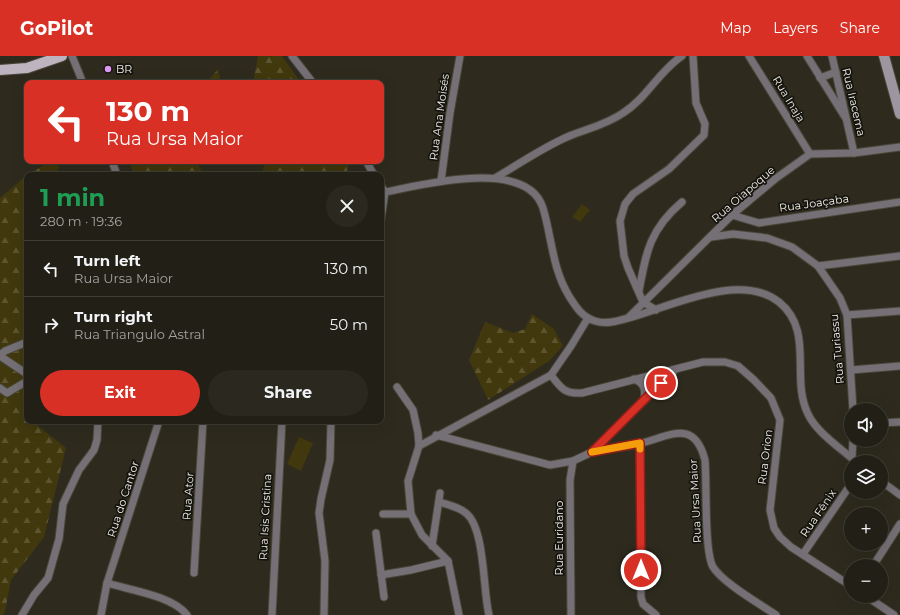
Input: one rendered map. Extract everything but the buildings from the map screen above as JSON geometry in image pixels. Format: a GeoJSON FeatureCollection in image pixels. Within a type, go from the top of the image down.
{"type":"FeatureCollection","features":[{"type":"Feature","properties":{"kind":"main road"},"geometry":{"type":"LineString","coordinates":[[0,70],[26,68],[62,56]]}},
{"type":"Feature","properties":{"kind":"main road"},"geometry":{"type":"LineString","coordinates":[[884,56],[900,114]]}},
{"type":"Feature","properties":{"kind":"street"},"geometry":{"type":"LineString","coordinates":[[72,56],[82,80]]}},
{"type":"Feature","properties":{"kind":"street"},"geometry":{"type":"LineString","coordinates":[[292,56],[311,80]]}},
{"type":"Feature","properties":{"kind":"street","name":"Rua Ana Moisés"},"geometry":{"type":"LineString","coordinates":[[442,181],[450,113],[460,56]]}},
{"type":"Feature","properties":{"kind":"street"},"geometry":{"type":"LineString","coordinates":[[496,178],[549,146],[568,137],[601,126],[625,112],[636,103],[671,63],[682,56]]}},
{"type":"Feature","properties":{"kind":"street"},"geometry":{"type":"LineString","coordinates":[[656,310],[643,302],[624,256],[620,221],[622,211],[633,194],[669,169],[704,135],[705,124],[696,103],[694,93],[693,56]]}},
{"type":"Feature","properties":{"kind":"street","name":"Rua Inaja"},"geometry":{"type":"LineString","coordinates":[[749,56],[810,154]]}},
{"type":"Feature","properties":{"kind":"street"},"geometry":{"type":"LineString","coordinates":[[807,56],[848,121]]}},
{"type":"Feature","properties":{"kind":"street","name":"Rua Iracema"},"geometry":{"type":"LineString","coordinates":[[832,56],[848,121],[854,153]]}},
{"type":"Feature","properties":{"kind":"street"},"geometry":{"type":"LineString","coordinates":[[820,78],[836,72]]}},
{"type":"Feature","properties":{"kind":"street"},"geometry":{"type":"LineString","coordinates":[[810,154],[854,153],[900,147]]}},
{"type":"Feature","properties":{"kind":"street","name":"Rua Oiapoque"},"geometry":{"type":"LineString","coordinates":[[629,318],[643,302],[732,215],[775,179],[810,154]]}},
{"type":"Feature","properties":{"kind":"street"},"geometry":{"type":"LineString","coordinates":[[384,189],[442,181],[496,178],[524,186],[536,195],[542,206],[556,269],[562,285],[580,312],[588,318],[598,322],[609,322],[629,318],[712,292],[747,289],[764,292],[780,303],[795,320],[799,330],[802,396],[809,416],[818,427],[849,455]]}},
{"type":"Feature","properties":{"kind":"street"},"geometry":{"type":"LineString","coordinates":[[640,292],[647,249],[663,222],[682,202]]}},
{"type":"Feature","properties":{"kind":"street","name":"Rua Joaçaba"},"geometry":{"type":"LineString","coordinates":[[732,215],[759,223],[900,202]]}},
{"type":"Feature","properties":{"kind":"street"},"geometry":{"type":"LineString","coordinates":[[759,223],[760,236]]}},
{"type":"Feature","properties":{"kind":"street","name":"Rua Turiassu"},"geometry":{"type":"LineString","coordinates":[[710,237],[733,234],[760,236],[792,248],[818,266],[840,298],[847,316],[852,403]]}},
{"type":"Feature","properties":{"kind":"street"},"geometry":{"type":"LineString","coordinates":[[818,266],[900,256]]}},
{"type":"Feature","properties":{"kind":"street"},"geometry":{"type":"LineString","coordinates":[[847,316],[900,311]]}},
{"type":"Feature","properties":{"kind":"street"},"geometry":{"type":"LineString","coordinates":[[419,446],[436,435],[551,375],[572,346],[588,318]]}},
{"type":"Feature","properties":{"kind":"street"},"geometry":{"type":"LineString","coordinates":[[24,343],[5,351],[0,356],[24,372]]}},
{"type":"Feature","properties":{"kind":"street","name":"Rua Orion"},"geometry":{"type":"LineString","coordinates":[[551,375],[562,389],[571,394],[600,390],[634,379],[674,371],[703,362],[725,362],[738,366],[771,398],[780,420],[771,502],[772,521],[780,537],[791,547],[844,581]]}},
{"type":"Feature","properties":{"kind":"street"},"geometry":{"type":"LineString","coordinates":[[851,370],[900,366]]}},
{"type":"Feature","properties":{"kind":"street"},"geometry":{"type":"LineString","coordinates":[[436,435],[550,465],[573,461],[592,452],[674,371]]}},
{"type":"Feature","properties":{"kind":"street"},"geometry":{"type":"LineString","coordinates":[[634,379],[643,385],[645,390],[644,400]]}},
{"type":"Feature","properties":{"kind":"street"},"geometry":{"type":"LineString","coordinates":[[0,388],[7,393],[24,383]]}},
{"type":"Feature","properties":{"kind":"street"},"geometry":{"type":"LineString","coordinates":[[397,387],[413,410],[418,433],[419,446],[408,481],[411,514],[422,535],[448,561],[459,615]]}},
{"type":"Feature","properties":{"kind":"street"},"geometry":{"type":"LineString","coordinates":[[888,423],[900,422]]}},
{"type":"Feature","properties":{"kind":"street"},"geometry":{"type":"LineString","coordinates":[[22,615],[34,594],[48,578],[58,539],[63,504],[79,470],[94,450],[97,440],[98,424]]}},
{"type":"Feature","properties":{"kind":"street","name":"Rua do Cantor"},"geometry":{"type":"LineString","coordinates":[[101,615],[108,583],[158,424]]}},
{"type":"Feature","properties":{"kind":"street","name":"Rua Ator"},"geometry":{"type":"LineString","coordinates":[[194,573],[204,424]]}},
{"type":"Feature","properties":{"kind":"street","name":"Rua Isis Cristina"},"geometry":{"type":"LineString","coordinates":[[272,615],[281,424]]}},
{"type":"Feature","properties":{"kind":"street"},"geometry":{"type":"LineString","coordinates":[[324,615],[325,561],[319,513],[330,460],[331,424]]}},
{"type":"Feature","properties":{"kind":"street","name":"Rua Ursa Maior"},"geometry":{"type":"LineString","coordinates":[[592,452],[640,443],[676,432],[689,434],[696,438],[702,448],[705,460],[708,547],[713,568],[732,584],[776,615]]}},
{"type":"Feature","properties":{"kind":"street"},"geometry":{"type":"LineString","coordinates":[[640,443],[641,597],[643,604],[656,615]]}},
{"type":"Feature","properties":{"kind":"street","name":"Rua Euridano"},"geometry":{"type":"LineString","coordinates":[[571,615],[570,480],[573,461]]}},
{"type":"Feature","properties":{"kind":"street"},"geometry":{"type":"LineString","coordinates":[[888,486],[900,495]]}},
{"type":"Feature","properties":{"kind":"street"},"geometry":{"type":"LineString","coordinates":[[432,546],[440,493]]}},
{"type":"Feature","properties":{"kind":"street","name":"Rua Fênix"},"geometry":{"type":"LineString","coordinates":[[803,554],[844,494]]}},
{"type":"Feature","properties":{"kind":"street"},"geometry":{"type":"LineString","coordinates":[[439,502],[453,506],[468,514],[478,533],[489,615]]}},
{"type":"Feature","properties":{"kind":"street"},"geometry":{"type":"LineString","coordinates":[[383,514],[411,514]]}},
{"type":"Feature","properties":{"kind":"street"},"geometry":{"type":"LineString","coordinates":[[878,559],[900,524]]}},
{"type":"Feature","properties":{"kind":"street"},"geometry":{"type":"LineString","coordinates":[[376,533],[384,597]]}},
{"type":"Feature","properties":{"kind":"street"},"geometry":{"type":"LineString","coordinates":[[381,575],[411,570],[448,561]]}},
{"type":"Feature","properties":{"kind":"street"},"geometry":{"type":"LineString","coordinates":[[108,583],[166,600],[179,607],[188,615]]}},
{"type":"Feature","properties":{"kind":"street"},"geometry":{"type":"LineString","coordinates":[[876,603],[894,615]]}},
{"type":"Feature","properties":{"kind":"green space"},"geometry":{"type":"Polygon","coordinates":[[[258,56],[282,56],[299,80],[254,80],[258,56]]]}},
{"type":"Feature","properties":{"kind":"green space"},"geometry":{"type":"Polygon","coordinates":[[[218,69],[220,80],[209,80],[218,69]]]}},
{"type":"Feature","properties":{"kind":"green space"},"geometry":{"type":"Polygon","coordinates":[[[46,164],[59,164],[58,172],[32,172],[46,164]]]}},
{"type":"Feature","properties":{"kind":"green space"},"geometry":{"type":"Polygon","coordinates":[[[131,164],[198,164],[202,172],[132,172],[131,164]]]}},
{"type":"Feature","properties":{"kind":"green space"},"geometry":{"type":"Polygon","coordinates":[[[264,164],[349,164],[347,172],[263,172],[264,164]]]}},
{"type":"Feature","properties":{"kind":"green space"},"geometry":{"type":"Polygon","coordinates":[[[24,178],[24,424],[36,424],[66,448],[44,537],[11,580],[3,615],[0,615],[0,198],[24,178]]]}},
{"type":"Feature","properties":{"kind":"green space"},"geometry":{"type":"Polygon","coordinates":[[[582,204],[590,210],[580,222],[572,217],[582,204]]]}},
{"type":"Feature","properties":{"kind":"green space"},"geometry":{"type":"Polygon","coordinates":[[[532,314],[554,329],[563,346],[549,361],[488,400],[469,360],[485,322],[513,333],[525,329],[532,314]]]}},
{"type":"Feature","properties":{"kind":"green space"},"geometry":{"type":"Polygon","coordinates":[[[299,437],[313,443],[301,471],[287,464],[299,437]]]}},
{"type":"Feature","properties":{"kind":"slow traffic"},"geometry":{"type":"LineString","coordinates":[[592,452],[640,443],[640,449]]}},
{"type":"Feature","properties":{"kind":"place","name":"BR"},"geometry":{"type":"Point","coordinates":[108,69]}},
{"type":"Feature","properties":{"kind":"route"},"geometry":{"type":"LineString","coordinates":[[641,570],[640,443],[592,452],[661,383]]}}]}
